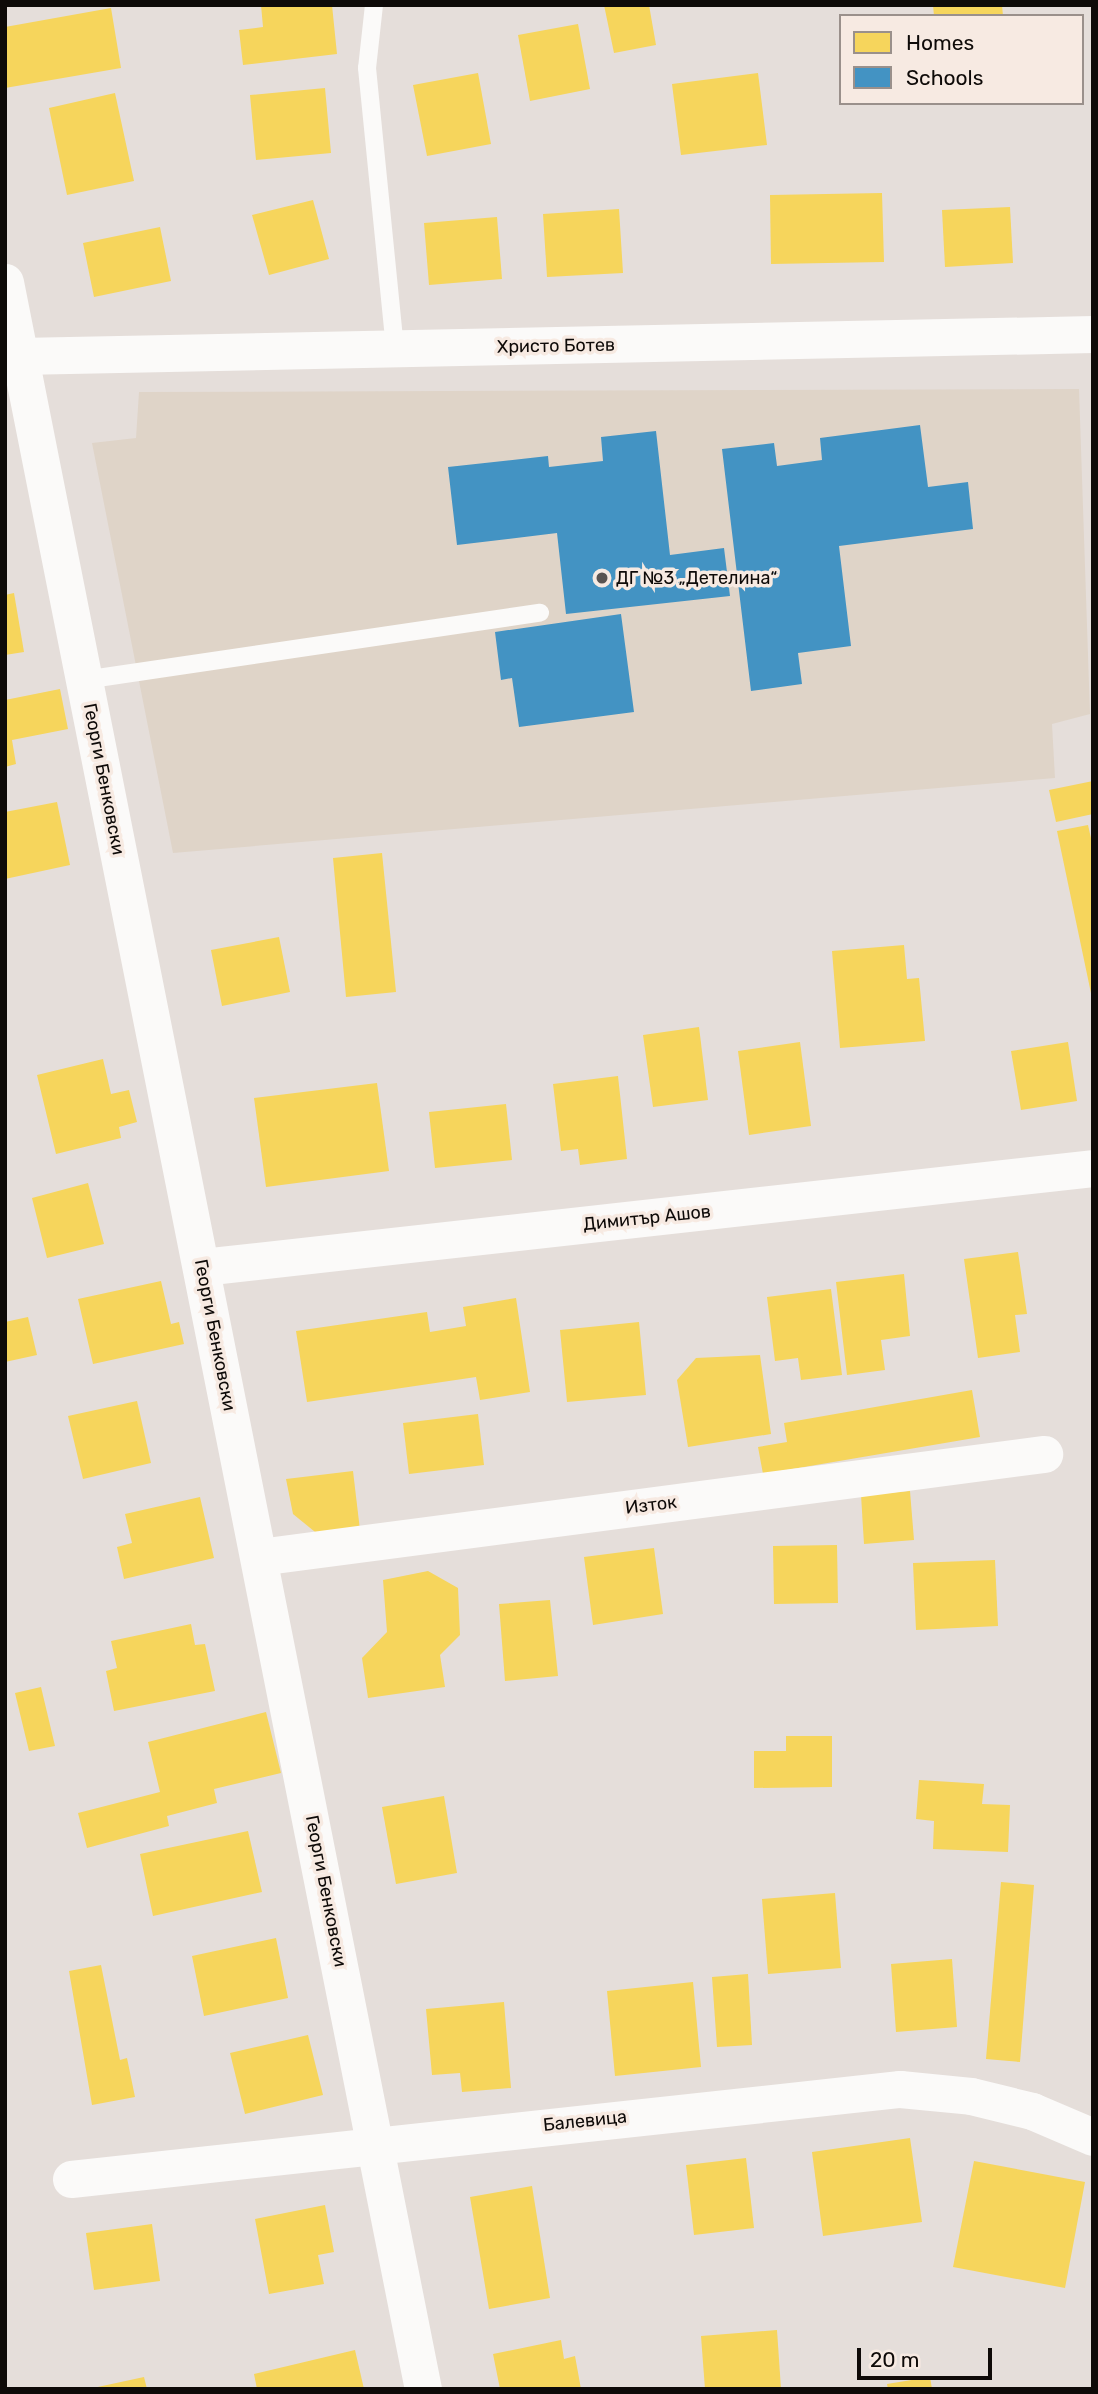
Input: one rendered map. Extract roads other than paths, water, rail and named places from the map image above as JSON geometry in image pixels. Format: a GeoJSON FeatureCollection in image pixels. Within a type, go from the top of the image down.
{"type":"FeatureCollection","features":[{"type":"Feature","properties":{"kind":"street","name":"Георги Бенковски"},"geometry":{"type":"LineString","coordinates":[[5,282],[423,2389]]}},
{"type":"Feature","properties":{"kind":"street","name":"Христо Ботев"},"geometry":{"type":"LineString","coordinates":[[19,356],[1093,334]]}},
{"type":"Feature","properties":{"kind":"street","name":"Димитър Ашов"},"geometry":{"type":"LineString","coordinates":[[202,1267],[1093,1168]]}},
{"type":"Feature","properties":{"kind":"street","name":"Изток"},"geometry":{"type":"LineString","coordinates":[[259,1557],[1044,1454]]}},
{"type":"Feature","properties":{"kind":"street","name":"Балевица"},"geometry":{"type":"LineString","coordinates":[[71,2179],[376,2143],[900,2089],[971,2096],[1032,2111],[1093,2137]]}},
{"type":"Feature","properties":{"kind":"lane"},"geometry":{"type":"LineString","coordinates":[[374,5],[367,68],[395,348]]}},
{"type":"Feature","properties":{"kind":"lane"},"geometry":{"type":"LineString","coordinates":[[84,680],[540,613]]}},
{"type":"Feature","properties":{"kind":"place","name":"ДГ №3 „Детелина“"},"geometry":{"type":"Point","coordinates":[602,578]}}]}
